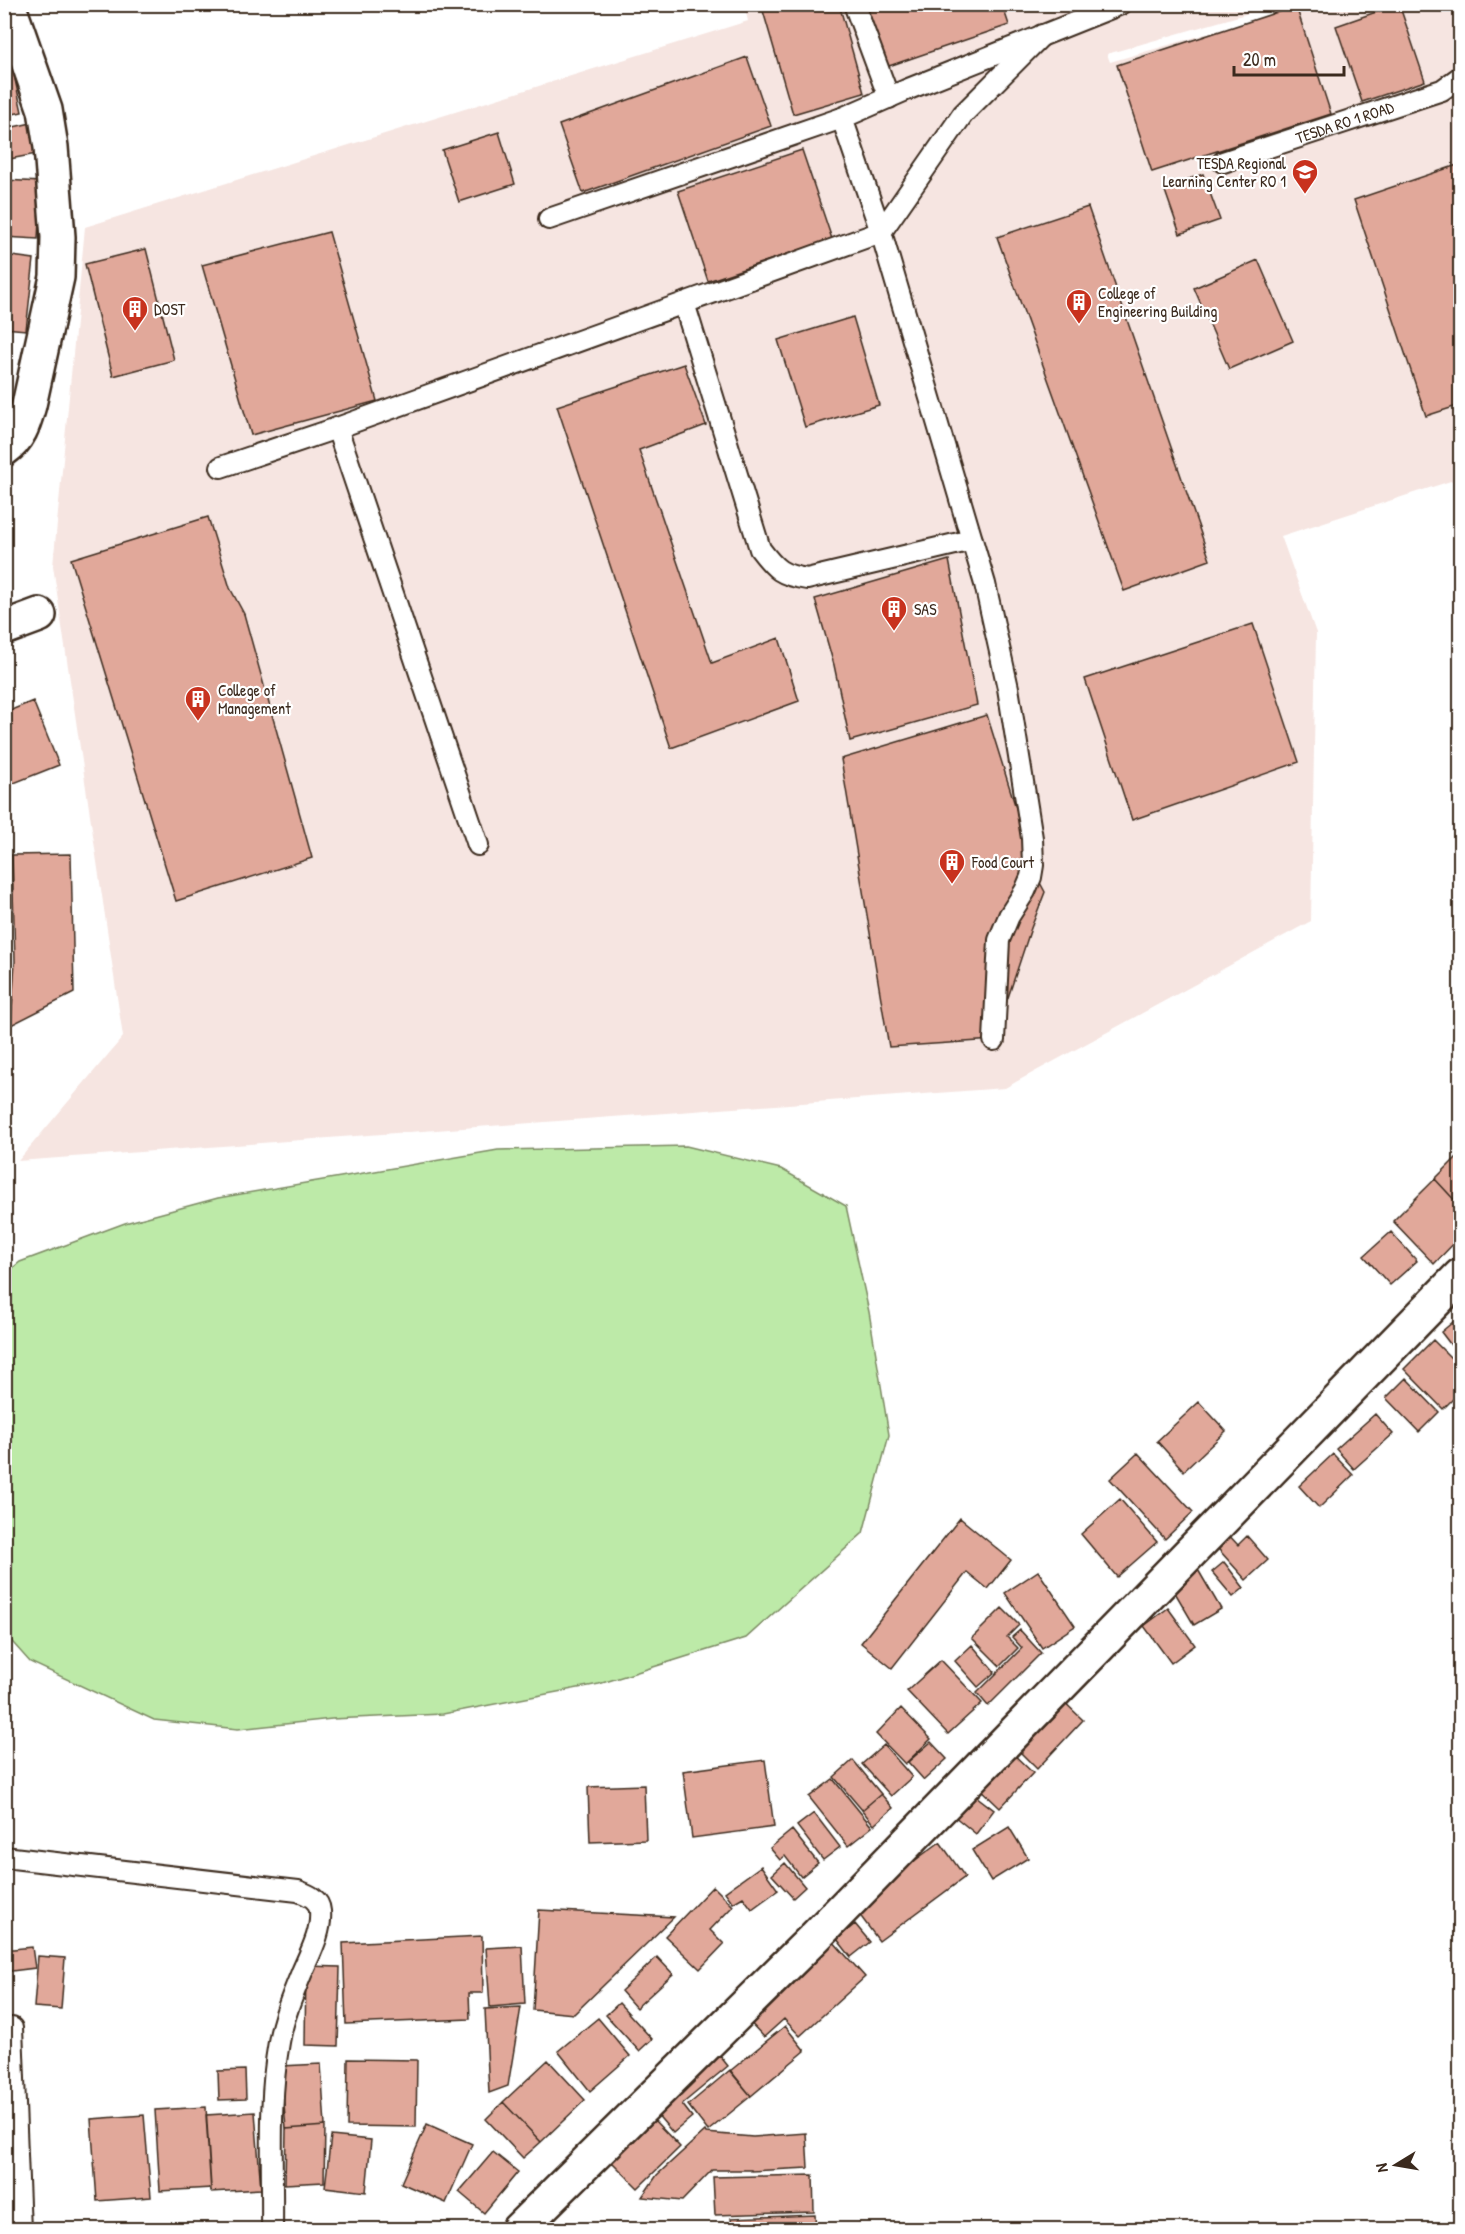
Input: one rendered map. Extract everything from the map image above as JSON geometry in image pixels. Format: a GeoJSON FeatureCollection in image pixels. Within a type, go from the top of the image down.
{"type":"FeatureCollection","features":[{"type":"Feature","properties":{"kind":"street"},"geometry":{"type":"LineString","coordinates":[[4,449],[15,441],[23,426],[29,405],[57,277],[58,237],[51,147],[45,110],[8,4]]}},
{"type":"Feature","properties":{"kind":"street"},"geometry":{"type":"LineString","coordinates":[[4,628],[39,615]]}},
{"type":"Feature","properties":{"kind":"street"},"geometry":{"type":"LineString","coordinates":[[518,2229],[815,1937],[1461,1276]]}},
{"type":"Feature","properties":{"kind":"lane"},"geometry":{"type":"LineString","coordinates":[[854,4],[889,98]]}},
{"type":"Feature","properties":{"kind":"lane"},"geometry":{"type":"LineString","coordinates":[[549,219],[842,118],[1120,4]]}},
{"type":"Feature","properties":{"kind":"lane"},"geometry":{"type":"LineString","coordinates":[[221,467],[337,428],[881,232],[963,114],[1042,35]]}},
{"type":"Feature","properties":{"kind":"lane","name":"TESDA RO 1 ROAD"},"geometry":{"type":"LineString","coordinates":[[1223,162],[1442,90],[1461,77]]}},
{"type":"Feature","properties":{"kind":"lane"},"geometry":{"type":"LineString","coordinates":[[842,118],[881,232],[985,584],[1008,688],[1032,838],[1033,865],[1025,891],[1009,916],[999,940],[994,1040]]}},
{"type":"Feature","properties":{"kind":"lane"},"geometry":{"type":"LineString","coordinates":[[684,303],[760,549],[774,568],[786,576],[807,579],[972,540]]}},
{"type":"Feature","properties":{"kind":"lane"},"geometry":{"type":"LineString","coordinates":[[337,428],[478,845]]}},
{"type":"Feature","properties":{"kind":"lane"},"geometry":{"type":"LineString","coordinates":[[4,1857],[298,1891],[317,1901],[320,1911],[319,1931],[293,1993],[279,2039],[274,2075],[272,2229]]}},
{"type":"Feature","properties":{"kind":"lane"},"geometry":{"type":"LineString","coordinates":[[12,2028],[20,2229]]}},
{"type":"Feature","properties":{"kind":"shaded area"},"geometry":{"type":"Polygon","coordinates":[[[744,5],[1277,5],[1107,54],[1110,62],[1306,5],[1460,5],[1460,478],[1281,536],[1316,633],[1311,921],[1005,1088],[18,1161],[123,1037],[53,566],[85,227],[748,21],[744,5]]]}},
{"type":"Feature","properties":{"kind":"green space"},"geometry":{"type":"Polygon","coordinates":[[[686,1146],[781,1169],[846,1206],[869,1312],[889,1435],[863,1533],[746,1638],[599,1684],[443,1714],[332,1719],[238,1729],[154,1720],[30,1662],[5,1634],[4,1275],[20,1262],[125,1223],[218,1198],[498,1150],[686,1146]]]}},
{"type":"Feature","properties":{"kind":"building"},"geometry":{"type":"Polygon","coordinates":[[[761,4],[839,4],[864,93],[793,114],[761,4]]]}},
{"type":"Feature","properties":{"kind":"building"},"geometry":{"type":"Polygon","coordinates":[[[864,4],[1002,4],[1009,25],[886,67],[864,4]]]}},
{"type":"Feature","properties":{"kind":"building"},"geometry":{"type":"Polygon","coordinates":[[[1399,4],[1425,81],[1362,102],[1336,26],[1399,4]]]}},
{"type":"Feature","properties":{"kind":"building"},"geometry":{"type":"Polygon","coordinates":[[[1296,6],[1331,114],[1152,172],[1117,65],[1296,6]]]}},
{"type":"Feature","properties":{"kind":"building"},"geometry":{"type":"Polygon","coordinates":[[[747,57],[771,126],[583,193],[559,125],[747,57]]]}},
{"type":"Feature","properties":{"kind":"building"},"geometry":{"type":"Polygon","coordinates":[[[11,61],[22,112],[4,116],[4,63],[11,61]]]}},
{"type":"Feature","properties":{"kind":"building"},"geometry":{"type":"Polygon","coordinates":[[[36,122],[42,153],[4,160],[4,129],[36,122]]]}},
{"type":"Feature","properties":{"kind":"building"},"geometry":{"type":"Polygon","coordinates":[[[499,132],[515,184],[459,202],[442,150],[499,132]]]}},
{"type":"Feature","properties":{"kind":"building"},"geometry":{"type":"Polygon","coordinates":[[[802,150],[832,239],[708,281],[678,191],[802,150]]]}},
{"type":"Feature","properties":{"kind":"building"},"geometry":{"type":"Polygon","coordinates":[[[1460,164],[1460,405],[1426,416],[1354,200],[1460,164]]]}},
{"type":"Feature","properties":{"kind":"building"},"geometry":{"type":"Polygon","coordinates":[[[1203,174],[1220,220],[1180,234],[1164,188],[1203,174]]]}},
{"type":"Feature","properties":{"kind":"building"},"geometry":{"type":"Polygon","coordinates":[[[4,180],[41,182],[38,239],[4,237],[4,180]]]}},
{"type":"Feature","properties":{"kind":"building","name":"College of Engineering Building"},"geometry":{"type":"Polygon","coordinates":[[[1088,207],[1210,560],[1124,591],[997,237],[1088,207]]]}},
{"type":"Feature","properties":{"kind":"building"},"geometry":{"type":"Polygon","coordinates":[[[329,232],[377,401],[251,435],[202,265],[329,232]]]}},
{"type":"Feature","properties":{"kind":"building","name":"DOST"},"geometry":{"type":"Polygon","coordinates":[[[146,249],[174,360],[113,376],[85,264],[146,249]]]}},
{"type":"Feature","properties":{"kind":"building"},"geometry":{"type":"Polygon","coordinates":[[[4,255],[34,259],[26,330],[4,328],[4,255]]]}},
{"type":"Feature","properties":{"kind":"building"},"geometry":{"type":"Polygon","coordinates":[[[1258,260],[1293,341],[1229,369],[1194,288],[1258,260]]]}},
{"type":"Feature","properties":{"kind":"building"},"geometry":{"type":"Polygon","coordinates":[[[853,317],[879,405],[805,427],[778,340],[853,317]]]}},
{"type":"Feature","properties":{"kind":"building"},"geometry":{"type":"Polygon","coordinates":[[[684,364],[706,425],[639,450],[712,663],[779,638],[799,701],[671,748],[557,406],[684,364]]]}},
{"type":"Feature","properties":{"kind":"building"},"geometry":{"type":"Polygon","coordinates":[[[4,369],[10,412],[4,413],[4,369]]]}},
{"type":"Feature","properties":{"kind":"building","name":"College of Management"},"geometry":{"type":"Polygon","coordinates":[[[208,517],[230,588],[244,614],[312,858],[176,901],[71,559],[208,517]]]}},
{"type":"Feature","properties":{"kind":"building","name":"SAS"},"geometry":{"type":"Polygon","coordinates":[[[949,560],[977,705],[850,741],[834,665],[815,599],[949,560]]]}},
{"type":"Feature","properties":{"kind":"building"},"geometry":{"type":"Polygon","coordinates":[[[1253,624],[1299,762],[1132,820],[1085,679],[1253,624]]]}},
{"type":"Feature","properties":{"kind":"building"},"geometry":{"type":"Polygon","coordinates":[[[33,701],[59,765],[4,787],[4,713],[33,701]]]}},
{"type":"Feature","properties":{"kind":"building","name":"Food Court"},"geometry":{"type":"Polygon","coordinates":[[[987,715],[1038,879],[1045,892],[994,1040],[889,1047],[841,759],[987,715]]]}},
{"type":"Feature","properties":{"kind":"building"},"geometry":{"type":"Polygon","coordinates":[[[71,854],[74,993],[11,1025],[15,961],[12,855],[71,854]]]}},
{"type":"Feature","properties":{"kind":"building"},"geometry":{"type":"Polygon","coordinates":[[[1460,1154],[1460,1206],[1435,1179],[1460,1154]]]}},
{"type":"Feature","properties":{"kind":"building"},"geometry":{"type":"Polygon","coordinates":[[[1435,1179],[1460,1206],[1460,1237],[1434,1264],[1393,1221],[1435,1179]]]}},
{"type":"Feature","properties":{"kind":"building"},"geometry":{"type":"Polygon","coordinates":[[[1391,1232],[1417,1261],[1390,1285],[1364,1256],[1391,1232]]]}},
{"type":"Feature","properties":{"kind":"building"},"geometry":{"type":"Polygon","coordinates":[[[1460,1316],[1460,1357],[1441,1332],[1460,1316]]]}},
{"type":"Feature","properties":{"kind":"building"},"geometry":{"type":"Polygon","coordinates":[[[1433,1340],[1460,1367],[1460,1392],[1443,1409],[1404,1369],[1433,1340]]]}},
{"type":"Feature","properties":{"kind":"building"},"geometry":{"type":"Polygon","coordinates":[[[1406,1378],[1439,1412],[1419,1432],[1386,1398],[1406,1378]]]}},
{"type":"Feature","properties":{"kind":"building"},"geometry":{"type":"Polygon","coordinates":[[[1199,1402],[1226,1431],[1184,1471],[1157,1441],[1199,1402]]]}},
{"type":"Feature","properties":{"kind":"building"},"geometry":{"type":"Polygon","coordinates":[[[1375,1414],[1393,1434],[1354,1469],[1336,1449],[1375,1414]]]}},
{"type":"Feature","properties":{"kind":"building"},"geometry":{"type":"Polygon","coordinates":[[[1138,1453],[1193,1512],[1165,1539],[1110,1479],[1138,1453]]]}},
{"type":"Feature","properties":{"kind":"building"},"geometry":{"type":"Polygon","coordinates":[[[1333,1454],[1353,1475],[1319,1508],[1299,1486],[1333,1454]]]}},
{"type":"Feature","properties":{"kind":"building"},"geometry":{"type":"Polygon","coordinates":[[[1120,1499],[1157,1542],[1117,1577],[1081,1534],[1120,1499]]]}},
{"type":"Feature","properties":{"kind":"building"},"geometry":{"type":"Polygon","coordinates":[[[960,1518],[1011,1560],[988,1589],[967,1572],[892,1668],[861,1643],[960,1518]]]}},
{"type":"Feature","properties":{"kind":"building"},"geometry":{"type":"Polygon","coordinates":[[[1225,1531],[1238,1545],[1247,1536],[1268,1560],[1246,1580],[1212,1542],[1225,1531]]]}},
{"type":"Feature","properties":{"kind":"building"},"geometry":{"type":"Polygon","coordinates":[[[1224,1562],[1244,1588],[1233,1597],[1212,1572],[1224,1562]]]}},
{"type":"Feature","properties":{"kind":"building"},"geometry":{"type":"Polygon","coordinates":[[[1197,1568],[1221,1609],[1194,1625],[1170,1584],[1197,1568]]]}},
{"type":"Feature","properties":{"kind":"building"},"geometry":{"type":"Polygon","coordinates":[[[1038,1571],[1075,1626],[1042,1648],[1005,1593],[1038,1571]]]}},
{"type":"Feature","properties":{"kind":"building"},"geometry":{"type":"Polygon","coordinates":[[[1002,1608],[1019,1625],[1007,1637],[1018,1648],[1000,1666],[972,1638],[1002,1608]]]}},
{"type":"Feature","properties":{"kind":"building"},"geometry":{"type":"Polygon","coordinates":[[[1168,1608],[1195,1645],[1171,1663],[1144,1626],[1168,1608]]]}},
{"type":"Feature","properties":{"kind":"building"},"geometry":{"type":"Polygon","coordinates":[[[1020,1630],[1041,1653],[988,1706],[977,1693],[1022,1648],[1012,1637],[1020,1630]]]}},
{"type":"Feature","properties":{"kind":"building"},"geometry":{"type":"Polygon","coordinates":[[[972,1645],[995,1672],[978,1687],[955,1661],[972,1645]]]}},
{"type":"Feature","properties":{"kind":"building"},"geometry":{"type":"Polygon","coordinates":[[[941,1660],[982,1703],[948,1734],[907,1691],[941,1660]]]}},
{"type":"Feature","properties":{"kind":"building"},"geometry":{"type":"Polygon","coordinates":[[[1057,1695],[1083,1720],[1037,1769],[1011,1743],[1057,1695]]]}},
{"type":"Feature","properties":{"kind":"building"},"geometry":{"type":"Polygon","coordinates":[[[901,1708],[931,1739],[905,1764],[876,1734],[901,1708]]]}},
{"type":"Feature","properties":{"kind":"building"},"geometry":{"type":"Polygon","coordinates":[[[931,1742],[947,1759],[924,1780],[908,1762],[931,1742]]]}},
{"type":"Feature","properties":{"kind":"building"},"geometry":{"type":"Polygon","coordinates":[[[884,1745],[912,1777],[891,1796],[862,1764],[884,1745]]]}},
{"type":"Feature","properties":{"kind":"building"},"geometry":{"type":"Polygon","coordinates":[[[1008,1749],[1033,1773],[1000,1808],[975,1784],[1008,1749]]]}},
{"type":"Feature","properties":{"kind":"building"},"geometry":{"type":"Polygon","coordinates":[[[765,1760],[774,1827],[692,1838],[683,1771],[765,1760]]]}},
{"type":"Feature","properties":{"kind":"building"},"geometry":{"type":"Polygon","coordinates":[[[853,1760],[881,1794],[862,1810],[834,1777],[853,1760]]]}},
{"type":"Feature","properties":{"kind":"building"},"geometry":{"type":"Polygon","coordinates":[[[833,1779],[872,1827],[848,1846],[809,1797],[833,1779]]]}},
{"type":"Feature","properties":{"kind":"building"},"geometry":{"type":"Polygon","coordinates":[[[644,1785],[646,1840],[590,1842],[588,1787],[644,1785]]]}},
{"type":"Feature","properties":{"kind":"building"},"geometry":{"type":"Polygon","coordinates":[[[972,1793],[994,1810],[976,1834],[954,1816],[972,1793]]]}},
{"type":"Feature","properties":{"kind":"building"},"geometry":{"type":"Polygon","coordinates":[[[881,1794],[893,1808],[874,1825],[862,1810],[881,1794]]]}},
{"type":"Feature","properties":{"kind":"building"},"geometry":{"type":"Polygon","coordinates":[[[814,1813],[840,1847],[823,1860],[797,1826],[814,1813]]]}},
{"type":"Feature","properties":{"kind":"building"},"geometry":{"type":"Polygon","coordinates":[[[1009,1827],[1028,1858],[991,1881],[972,1850],[1009,1827]]]}},
{"type":"Feature","properties":{"kind":"building"},"geometry":{"type":"Polygon","coordinates":[[[792,1830],[818,1863],[801,1877],[785,1856],[780,1860],[770,1848],[792,1830]]]}},
{"type":"Feature","properties":{"kind":"building"},"geometry":{"type":"Polygon","coordinates":[[[940,1842],[965,1877],[879,1941],[853,1906],[940,1842]]]}},
{"type":"Feature","properties":{"kind":"building"},"geometry":{"type":"Polygon","coordinates":[[[785,1863],[805,1887],[793,1898],[772,1875],[785,1863]]]}},
{"type":"Feature","properties":{"kind":"building"},"geometry":{"type":"Polygon","coordinates":[[[761,1866],[778,1890],[752,1909],[743,1897],[733,1903],[725,1892],[761,1866]]]}},
{"type":"Feature","properties":{"kind":"building"},"geometry":{"type":"Polygon","coordinates":[[[713,1886],[733,1906],[710,1930],[724,1944],[700,1969],[665,1936],[713,1886]]]}},
{"type":"Feature","properties":{"kind":"building"},"geometry":{"type":"Polygon","coordinates":[[[539,1910],[674,1917],[574,2014],[533,2010],[539,1910]]]}},
{"type":"Feature","properties":{"kind":"building"},"geometry":{"type":"Polygon","coordinates":[[[855,1924],[870,1942],[851,1957],[837,1939],[855,1924]]]}},
{"type":"Feature","properties":{"kind":"building"},"geometry":{"type":"Polygon","coordinates":[[[482,1936],[483,1993],[469,1993],[470,2019],[346,2024],[343,1943],[482,1936]]]}},
{"type":"Feature","properties":{"kind":"building"},"geometry":{"type":"Polygon","coordinates":[[[831,1939],[865,1977],[800,2036],[784,2019],[764,2037],[744,2016],[831,1939]]]}},
{"type":"Feature","properties":{"kind":"building"},"geometry":{"type":"Polygon","coordinates":[[[522,1946],[525,2004],[490,2007],[486,1948],[522,1946]]]}},
{"type":"Feature","properties":{"kind":"building"},"geometry":{"type":"Polygon","coordinates":[[[32,1947],[35,1968],[4,1972],[4,1950],[32,1947]]]}},
{"type":"Feature","properties":{"kind":"building"},"geometry":{"type":"Polygon","coordinates":[[[38,1956],[65,1958],[61,2009],[34,2007],[38,1956]]]}},
{"type":"Feature","properties":{"kind":"building"},"geometry":{"type":"Polygon","coordinates":[[[657,1957],[673,1974],[636,2008],[621,1991],[657,1957]]]}},
{"type":"Feature","properties":{"kind":"building"},"geometry":{"type":"Polygon","coordinates":[[[306,1966],[340,1967],[338,2046],[305,2045],[306,1966]]]}},
{"type":"Feature","properties":{"kind":"building"},"geometry":{"type":"Polygon","coordinates":[[[619,2003],[652,2039],[639,2051],[606,2015],[619,2003]]]}},
{"type":"Feature","properties":{"kind":"building"},"geometry":{"type":"Polygon","coordinates":[[[521,2007],[508,2086],[489,2093],[485,2009],[521,2007]]]}},
{"type":"Feature","properties":{"kind":"building"},"geometry":{"type":"Polygon","coordinates":[[[598,2018],[630,2056],[590,2091],[558,2051],[598,2018]]]}},
{"type":"Feature","properties":{"kind":"building"},"geometry":{"type":"Polygon","coordinates":[[[785,2026],[805,2051],[751,2096],[730,2071],[785,2026]]]}},
{"type":"Feature","properties":{"kind":"building"},"geometry":{"type":"Polygon","coordinates":[[[716,2051],[728,2066],[682,2104],[692,2117],[673,2133],[650,2106],[716,2051]]]}},
{"type":"Feature","properties":{"kind":"building"},"geometry":{"type":"Polygon","coordinates":[[[348,2059],[417,2060],[416,2127],[347,2126],[348,2059]]]}},
{"type":"Feature","properties":{"kind":"building"},"geometry":{"type":"Polygon","coordinates":[[[548,2060],[585,2100],[541,2142],[503,2102],[548,2060]]]}},
{"type":"Feature","properties":{"kind":"building"},"geometry":{"type":"Polygon","coordinates":[[[321,2064],[325,2126],[286,2129],[281,2066],[321,2064]]]}},
{"type":"Feature","properties":{"kind":"building"},"geometry":{"type":"Polygon","coordinates":[[[245,2070],[246,2099],[219,2100],[218,2071],[245,2070]]]}},
{"type":"Feature","properties":{"kind":"building"},"geometry":{"type":"Polygon","coordinates":[[[730,2070],[751,2096],[708,2131],[688,2105],[730,2070]]]}},
{"type":"Feature","properties":{"kind":"building"},"geometry":{"type":"Polygon","coordinates":[[[503,2102],[541,2142],[523,2158],[486,2119],[503,2102]]]}},
{"type":"Feature","properties":{"kind":"building"},"geometry":{"type":"Polygon","coordinates":[[[206,2107],[211,2188],[160,2191],[155,2110],[206,2107]]]}},
{"type":"Feature","properties":{"kind":"building"},"geometry":{"type":"Polygon","coordinates":[[[255,2112],[261,2189],[211,2192],[206,2115],[255,2112]]]}},
{"type":"Feature","properties":{"kind":"building"},"geometry":{"type":"Polygon","coordinates":[[[144,2115],[151,2197],[97,2201],[91,2119],[144,2115]]]}},
{"type":"Feature","properties":{"kind":"building"},"geometry":{"type":"Polygon","coordinates":[[[653,2119],[680,2147],[638,2188],[611,2161],[653,2119]]]}},
{"type":"Feature","properties":{"kind":"building"},"geometry":{"type":"Polygon","coordinates":[[[427,2124],[472,2144],[446,2203],[401,2183],[427,2124]]]}},
{"type":"Feature","properties":{"kind":"building"},"geometry":{"type":"Polygon","coordinates":[[[325,2126],[324,2182],[285,2184],[286,2129],[325,2126]]]}},
{"type":"Feature","properties":{"kind":"building"},"geometry":{"type":"Polygon","coordinates":[[[705,2131],[706,2133],[753,2137],[806,2133],[808,2168],[751,2171],[712,2170],[682,2201],[642,2197],[657,2175],[705,2131]]]}},
{"type":"Feature","properties":{"kind":"building"},"geometry":{"type":"Polygon","coordinates":[[[331,2136],[371,2140],[366,2192],[325,2187],[331,2136]]]}},
{"type":"Feature","properties":{"kind":"building"},"geometry":{"type":"Polygon","coordinates":[[[493,2152],[518,2172],[484,2213],[459,2192],[493,2152]]]}},
{"type":"Feature","properties":{"kind":"building"},"geometry":{"type":"Polygon","coordinates":[[[813,2175],[814,2212],[715,2215],[713,2177],[813,2175]]]}},
{"type":"Feature","properties":{"kind":"building"},"geometry":{"type":"Polygon","coordinates":[[[815,2215],[816,2230],[732,2230],[731,2218],[815,2215]]]}},
{"type":"Feature","properties":{"kind":"place","name":"TESDA Regional Learning Center RO 1"},"geometry":{"type":"Point","coordinates":[1305,195]}},
{"type":"Feature","properties":{"kind":"place","name":"College of Engineering Building"},"geometry":{"type":"Point","coordinates":[1079,325]}},
{"type":"Feature","properties":{"kind":"place","name":"DOST"},"geometry":{"type":"Point","coordinates":[135,332]}},
{"type":"Feature","properties":{"kind":"place","name":"SAS"},"geometry":{"type":"Point","coordinates":[894,632]}},
{"type":"Feature","properties":{"kind":"place","name":"College of Management"},"geometry":{"type":"Point","coordinates":[198,722]}},
{"type":"Feature","properties":{"kind":"place","name":"Food Court"},"geometry":{"type":"Point","coordinates":[952,885]}}]}
